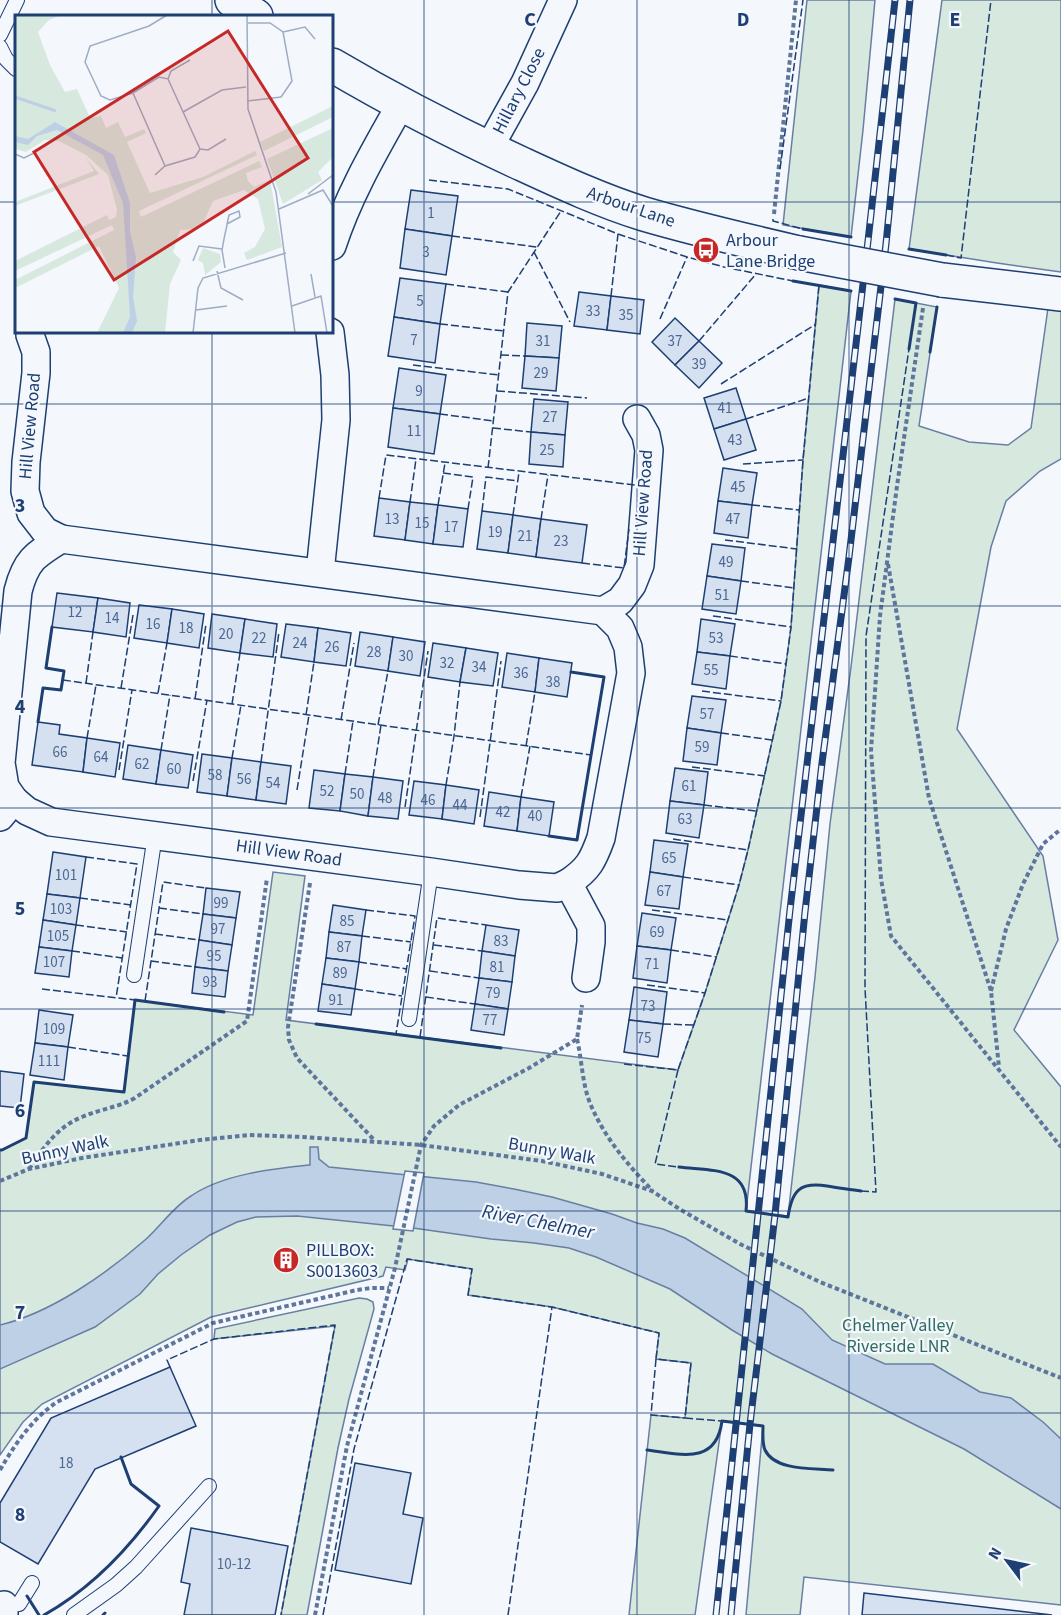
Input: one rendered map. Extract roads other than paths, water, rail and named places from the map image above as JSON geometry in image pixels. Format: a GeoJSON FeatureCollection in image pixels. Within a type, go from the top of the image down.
{"type":"FeatureCollection","features":[{"type":"Feature","properties":{"kind":"street"},"geometry":{"type":"LineString","coordinates":[[232,0],[254,15]]}},
{"type":"Feature","properties":{"kind":"street","name":"Hillary Close"},"geometry":{"type":"LineString","coordinates":[[489,148],[525,83],[563,0]]}},
{"type":"Feature","properties":{"kind":"street","name":"Arbour Lane"},"geometry":{"type":"LineString","coordinates":[[333,66],[401,104],[489,148],[597,197],[643,213],[728,237],[784,249],[933,292],[1061,294]]}},
{"type":"Feature","properties":{"kind":"street"},"geometry":{"type":"LineString","coordinates":[[333,243],[340,222],[370,158],[401,104]]}},
{"type":"Feature","properties":{"kind":"street"},"geometry":{"type":"LineString","coordinates":[[320,572],[336,420],[335,375],[330,333]]}},
{"type":"Feature","properties":{"kind":"street","name":"Hill View Road"},"geometry":{"type":"LineString","coordinates":[[30,335],[36,352],[36,373],[25,490],[31,513],[45,531],[61,539],[603,611],[620,601],[633,585],[639,565],[649,450],[646,435],[637,419]]}},
{"type":"Feature","properties":{"kind":"street","name":"Hill View Road"},"geometry":{"type":"LineString","coordinates":[[61,539],[38,552],[23,572],[18,591],[1,763],[7,809],[27,811],[51,822],[547,888],[557,888],[568,883]]}},
{"type":"Feature","properties":{"kind":"street"},"geometry":{"type":"LineString","coordinates":[[586,978],[591,926],[568,883],[582,874],[594,858],[601,838],[631,673],[628,647],[620,628],[603,611]]}},
{"type":"Feature","properties":{"kind":"lane"},"geometry":{"type":"LineString","coordinates":[[0,35],[16,0]]}},
{"type":"Feature","properties":{"kind":"lane"},"geometry":{"type":"LineString","coordinates":[[0,47],[6,59],[15,68]]}},
{"type":"Feature","properties":{"kind":"lane"},"geometry":{"type":"LineString","coordinates":[[134,975],[155,835]]}},
{"type":"Feature","properties":{"kind":"lane"},"geometry":{"type":"LineString","coordinates":[[409,1019],[431,872]]}},
{"type":"Feature","properties":{"kind":"lane"},"geometry":{"type":"LineString","coordinates":[[74,1615],[109,1591],[136,1567],[209,1486]]}},
{"type":"Feature","properties":{"kind":"lane"},"geometry":{"type":"LineString","coordinates":[[4,1610],[19,1604],[32,1583]]}},
{"type":"Feature","properties":{"kind":"water","name":"River Chelmer"},"geometry":{"type":"Polygon","coordinates":[[[310,1147],[318,1147],[319,1159],[329,1167],[476,1182],[514,1189],[612,1214],[685,1238],[802,1309],[832,1340],[885,1364],[933,1364],[980,1392],[1011,1398],[1061,1439],[1061,1509],[964,1449],[772,1354],[670,1289],[596,1257],[569,1248],[534,1243],[297,1216],[256,1217],[237,1222],[210,1235],[181,1255],[158,1274],[140,1294],[95,1327],[0,1369],[0,1325],[58,1302],[95,1279],[145,1240],[185,1200],[204,1189],[218,1182],[248,1174],[310,1165],[310,1147]]]}},
{"type":"Feature","properties":{"kind":"railway"},"geometry":{"type":"LineString","coordinates":[[716,1615],[790,910],[895,0]]}},
{"type":"Feature","properties":{"kind":"railway"},"geometry":{"type":"LineString","coordinates":[[731,1615],[750,1424],[775,1215],[805,912],[886,244],[910,0]]}},
{"type":"Feature","properties":{"kind":"place","name":"Arbour Lane Bridge"},"geometry":{"type":"Point","coordinates":[706,250]}},
{"type":"Feature","properties":{"kind":"place","name":"PILLBOX: S0013603"},"geometry":{"type":"Point","coordinates":[286,1260]}},
{"type":"Feature","properties":{"kind":"park label","name":"Chelmer Valley Riverside LNR"},"geometry":{"type":"Point","coordinates":[898,1335]}}]}
